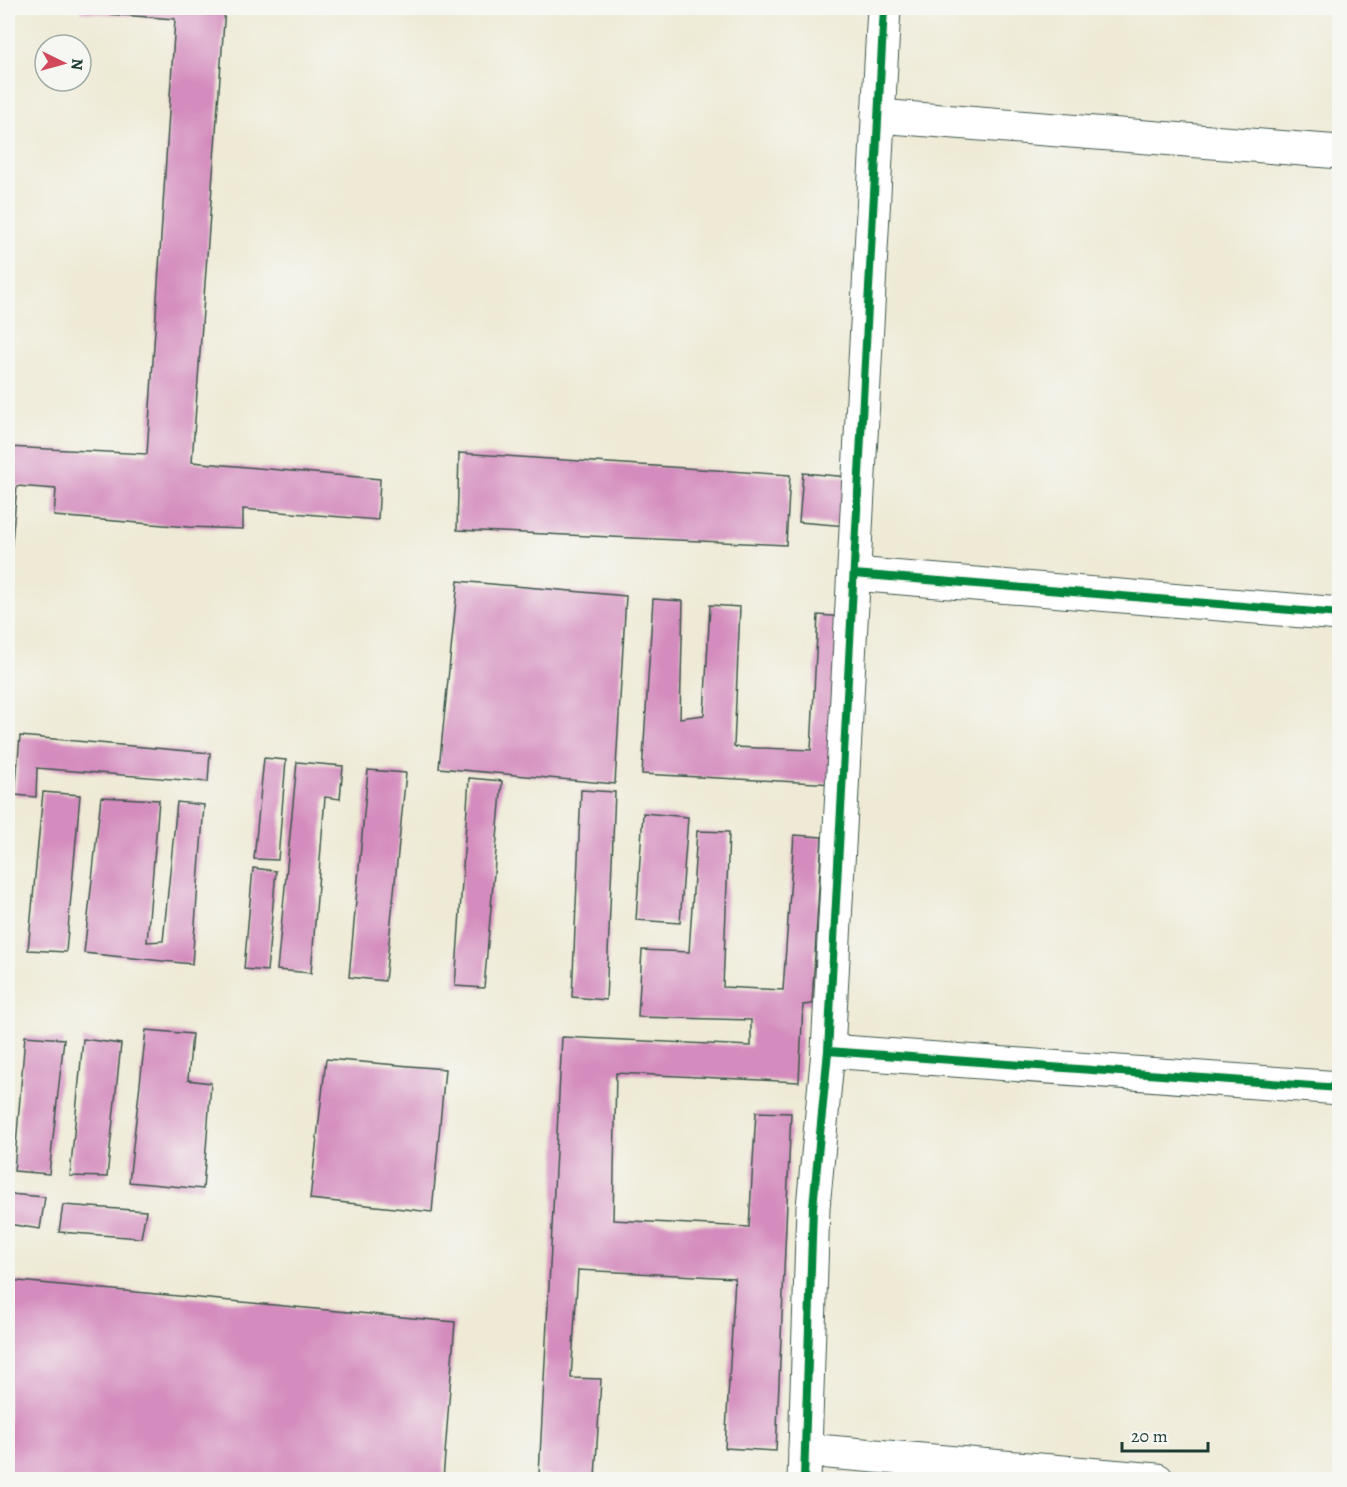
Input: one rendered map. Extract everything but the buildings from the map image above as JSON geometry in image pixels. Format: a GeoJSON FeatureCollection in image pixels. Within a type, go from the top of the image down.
{"type":"FeatureCollection","features":[{"type":"Feature","properties":{"kind":"street"},"geometry":{"type":"LineString","coordinates":[[884,8],[828,1051],[813,1207],[804,1465],[1158,1479]]}},
{"type":"Feature","properties":{"kind":"street"},"geometry":{"type":"LineString","coordinates":[[878,116],[1340,152]]}},
{"type":"Feature","properties":{"kind":"street"},"geometry":{"type":"LineString","coordinates":[[854,574],[1340,614]]}},
{"type":"Feature","properties":{"kind":"street"},"geometry":{"type":"LineString","coordinates":[[828,1051],[1340,1088]]}},
{"type":"Feature","properties":{"kind":"cycle path"},"geometry":{"type":"LineString","coordinates":[[804,1480],[813,1207],[828,1051],[884,8]]}},
{"type":"Feature","properties":{"kind":"cycle path"},"geometry":{"type":"LineString","coordinates":[[854,574],[1340,614]]}},
{"type":"Feature","properties":{"kind":"cycle path"},"geometry":{"type":"LineString","coordinates":[[828,1051],[1340,1088]]}}]}
